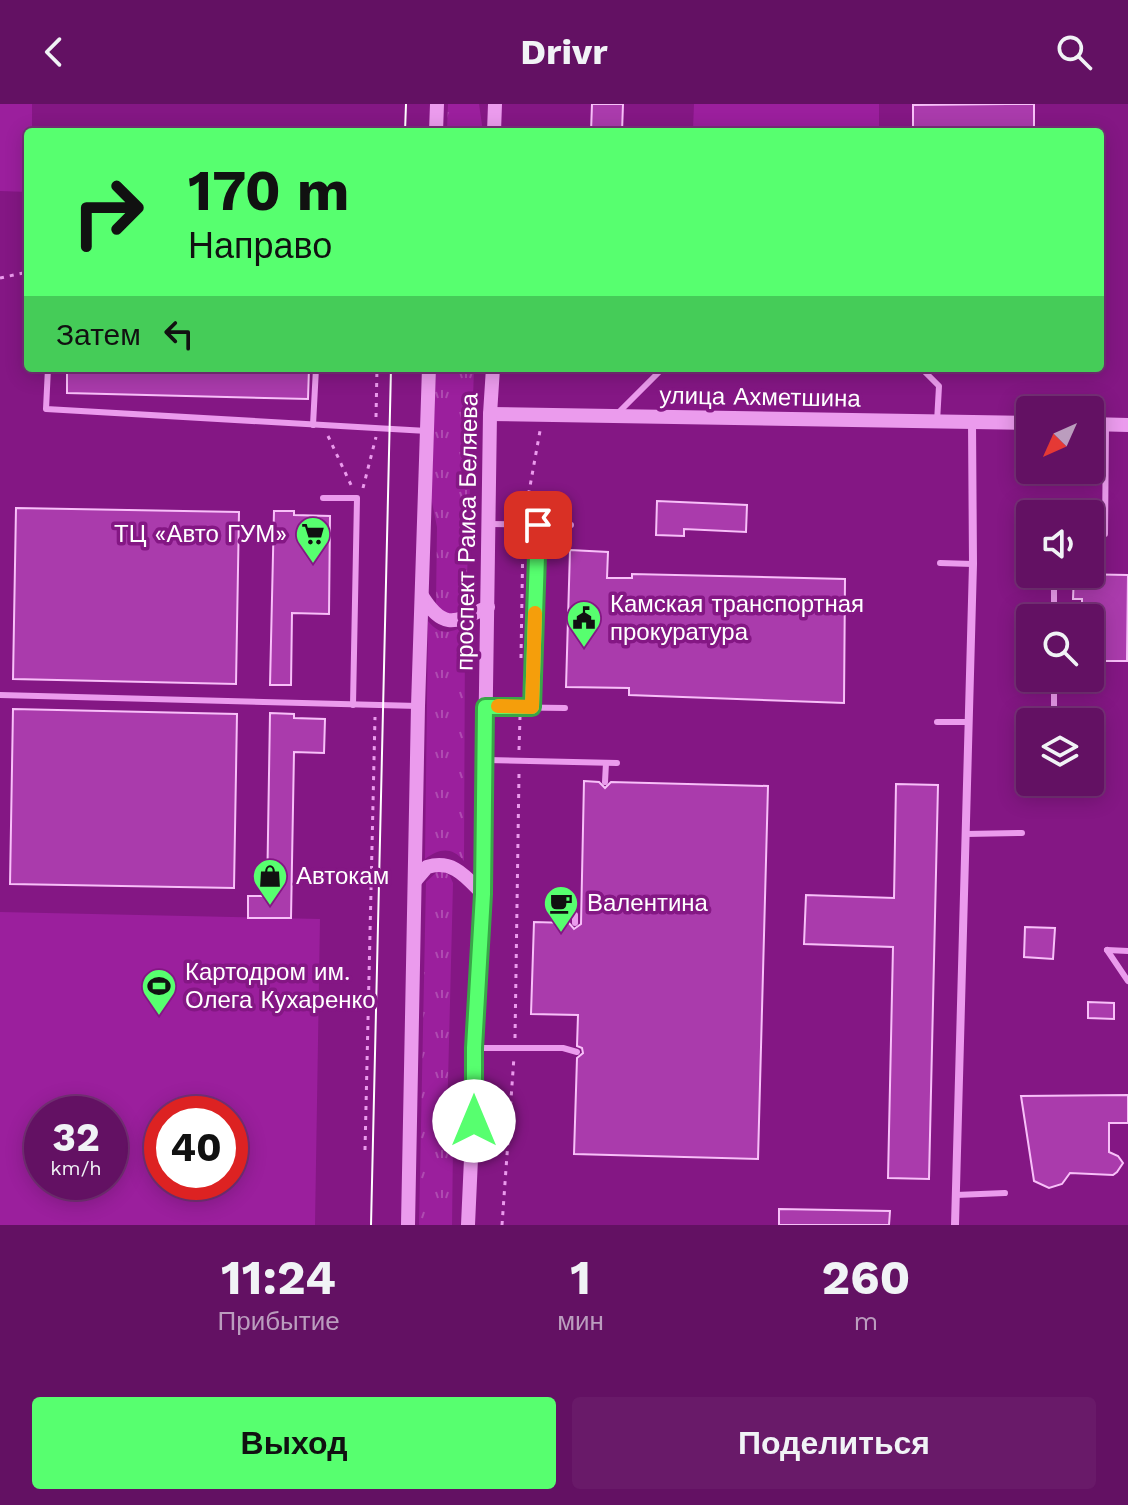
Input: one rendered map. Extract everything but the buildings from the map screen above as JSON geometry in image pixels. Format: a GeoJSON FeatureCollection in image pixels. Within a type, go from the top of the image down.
{"type":"FeatureCollection","features":[{"type":"Feature","properties":{"kind":"street"},"geometry":{"type":"LineString","coordinates":[[436,128],[437,104]]}},
{"type":"Feature","properties":{"kind":"street"},"geometry":{"type":"LineString","coordinates":[[494,128],[495,104]]}},
{"type":"Feature","properties":{"kind":"street","name":"проспект Раиса Беляева"},"geometry":{"type":"LineString","coordinates":[[408,1225],[418,706],[429,372]]}},
{"type":"Feature","properties":{"kind":"street","name":"проспект Раиса Беляева"},"geometry":{"type":"LineString","coordinates":[[468,1225],[483,894],[493,372]]}},
{"type":"Feature","properties":{"kind":"street","name":"улица Ахметшина"},"geometry":{"type":"LineString","coordinates":[[490,414],[1016,423]]}},
{"type":"Feature","properties":{"kind":"street"},"geometry":{"type":"LineString","coordinates":[[955,1225],[973,564],[972,422]]}},
{"type":"Feature","properties":{"kind":"street"},"geometry":{"type":"LineString","coordinates":[[1106,425],[1128,425]]}},
{"type":"Feature","properties":{"kind":"street"},"geometry":{"type":"LineString","coordinates":[[422,596],[442,620],[455,622],[488,607]]}},
{"type":"Feature","properties":{"kind":"street"},"geometry":{"type":"LineString","coordinates":[[415,881],[427,867],[452,865],[483,894]]}},
{"type":"Feature","properties":{"kind":"lane"},"geometry":{"type":"LineString","coordinates":[[48,372],[46,409],[427,431]]}},
{"type":"Feature","properties":{"kind":"lane"},"geometry":{"type":"LineString","coordinates":[[313,425],[316,372]]}},
{"type":"Feature","properties":{"kind":"lane"},"geometry":{"type":"LineString","coordinates":[[615,416],[659,372]]}},
{"type":"Feature","properties":{"kind":"lane"},"geometry":{"type":"LineString","coordinates":[[925,372],[939,386],[937,422]]}},
{"type":"Feature","properties":{"kind":"lane"},"geometry":{"type":"LineString","coordinates":[[1104,534],[1106,425]]}},
{"type":"Feature","properties":{"kind":"lane"},"geometry":{"type":"LineString","coordinates":[[323,498],[357,498],[353,705]]}},
{"type":"Feature","properties":{"kind":"lane"},"geometry":{"type":"LineString","coordinates":[[489,524],[571,525]]}},
{"type":"Feature","properties":{"kind":"lane"},"geometry":{"type":"LineString","coordinates":[[532,707],[538,525]]}},
{"type":"Feature","properties":{"kind":"lane"},"geometry":{"type":"LineString","coordinates":[[940,563],[973,564]]}},
{"type":"Feature","properties":{"kind":"lane"},"geometry":{"type":"LineString","coordinates":[[0,695],[418,706]]}},
{"type":"Feature","properties":{"kind":"lane"},"geometry":{"type":"LineString","coordinates":[[485,707],[565,708]]}},
{"type":"Feature","properties":{"kind":"lane"},"geometry":{"type":"LineString","coordinates":[[937,722],[969,722]]}},
{"type":"Feature","properties":{"kind":"lane"},"geometry":{"type":"LineString","coordinates":[[484,761],[617,763]]}},
{"type":"Feature","properties":{"kind":"lane"},"geometry":{"type":"LineString","coordinates":[[605,782],[606,763]]}},
{"type":"Feature","properties":{"kind":"lane"},"geometry":{"type":"LineString","coordinates":[[966,834],[1022,833]]}},
{"type":"Feature","properties":{"kind":"lane"},"geometry":{"type":"LineString","coordinates":[[1128,951],[1107,950],[1128,981]]}},
{"type":"Feature","properties":{"kind":"lane"},"geometry":{"type":"LineString","coordinates":[[563,1048],[577,1043]]}},
{"type":"Feature","properties":{"kind":"lane"},"geometry":{"type":"LineString","coordinates":[[474,1048],[563,1048],[577,1052]]}},
{"type":"Feature","properties":{"kind":"lane"},"geometry":{"type":"LineString","coordinates":[[956,1195],[1005,1193]]}},
{"type":"Feature","properties":{"kind":"path"},"geometry":{"type":"LineString","coordinates":[[0,278],[24,273]]}},
{"type":"Feature","properties":{"kind":"path"},"geometry":{"type":"LineString","coordinates":[[521,661],[523,525],[542,415]]}},
{"type":"Feature","properties":{"kind":"path"},"geometry":{"type":"LineString","coordinates":[[323,425],[357,498]]}},
{"type":"Feature","properties":{"kind":"path"},"geometry":{"type":"LineString","coordinates":[[365,1150],[376,705]]}},
{"type":"Feature","properties":{"kind":"path"},"geometry":{"type":"LineString","coordinates":[[502,1225],[515,1047],[520,707]]}},
{"type":"Feature","properties":{"kind":"green space"},"geometry":{"type":"Polygon","coordinates":[[[0,104],[32,104],[32,128],[24,128],[24,192],[0,191],[0,104]]]}},
{"type":"Feature","properties":{"kind":"green space"},"geometry":{"type":"Polygon","coordinates":[[[448,104],[479,104],[482,128],[447,128],[448,104]]]}},
{"type":"Feature","properties":{"kind":"green space"},"geometry":{"type":"Polygon","coordinates":[[[694,104],[879,104],[879,128],[693,128],[694,104]]]}},
{"type":"Feature","properties":{"kind":"green space"},"geometry":{"type":"Polygon","coordinates":[[[436,372],[474,372],[466,607],[461,612],[445,614],[436,605],[437,527],[431,497],[436,372]]]}},
{"type":"Feature","properties":{"kind":"green space"},"geometry":{"type":"Polygon","coordinates":[[[428,621],[445,632],[465,626],[464,861],[450,851],[435,853],[425,859],[428,621]]]}},
{"type":"Feature","properties":{"kind":"green space"},"geometry":{"type":"Polygon","coordinates":[[[443,871],[453,883],[447,1120],[453,1142],[452,1225],[419,1225],[426,882],[437,872],[443,871]]]}},
{"type":"Feature","properties":{"kind":"green space","name":"Картодром им. Олега Кухаренко"},"geometry":{"type":"Polygon","coordinates":[[[0,912],[320,919],[315,1225],[0,1225],[0,912]]]}},
{"type":"Feature","properties":{"kind":"tram line"},"geometry":{"type":"LineString","coordinates":[[405,128],[406,104]]}},
{"type":"Feature","properties":{"kind":"tram line"},"geometry":{"type":"LineString","coordinates":[[371,1225],[391,372]]}},
{"type":"Feature","properties":{"kind":"slow traffic"},"geometry":{"type":"LineString","coordinates":[[498,706],[532,707],[535,613]]}},
{"type":"Feature","properties":{"kind":"place","name":"ТЦ «Авто ГУМ»"},"geometry":{"type":"Point","coordinates":[313,565]}},
{"type":"Feature","properties":{"kind":"place","name":"Камская транспортная прокуратура"},"geometry":{"type":"Point","coordinates":[584,649]}},
{"type":"Feature","properties":{"kind":"place","name":"Автокам"},"geometry":{"type":"Point","coordinates":[270,907]}},
{"type":"Feature","properties":{"kind":"place","name":"Валентина"},"geometry":{"type":"Point","coordinates":[561,934]}},
{"type":"Feature","properties":{"kind":"place","name":"Картодром им. Олега Кухаренко"},"geometry":{"type":"Point","coordinates":[159,1017]}},
{"type":"Feature","properties":{"kind":"route"},"geometry":{"type":"LineString","coordinates":[[474,1121],[474,1048],[483,894],[485,707],[532,707],[538,525]]}}]}
